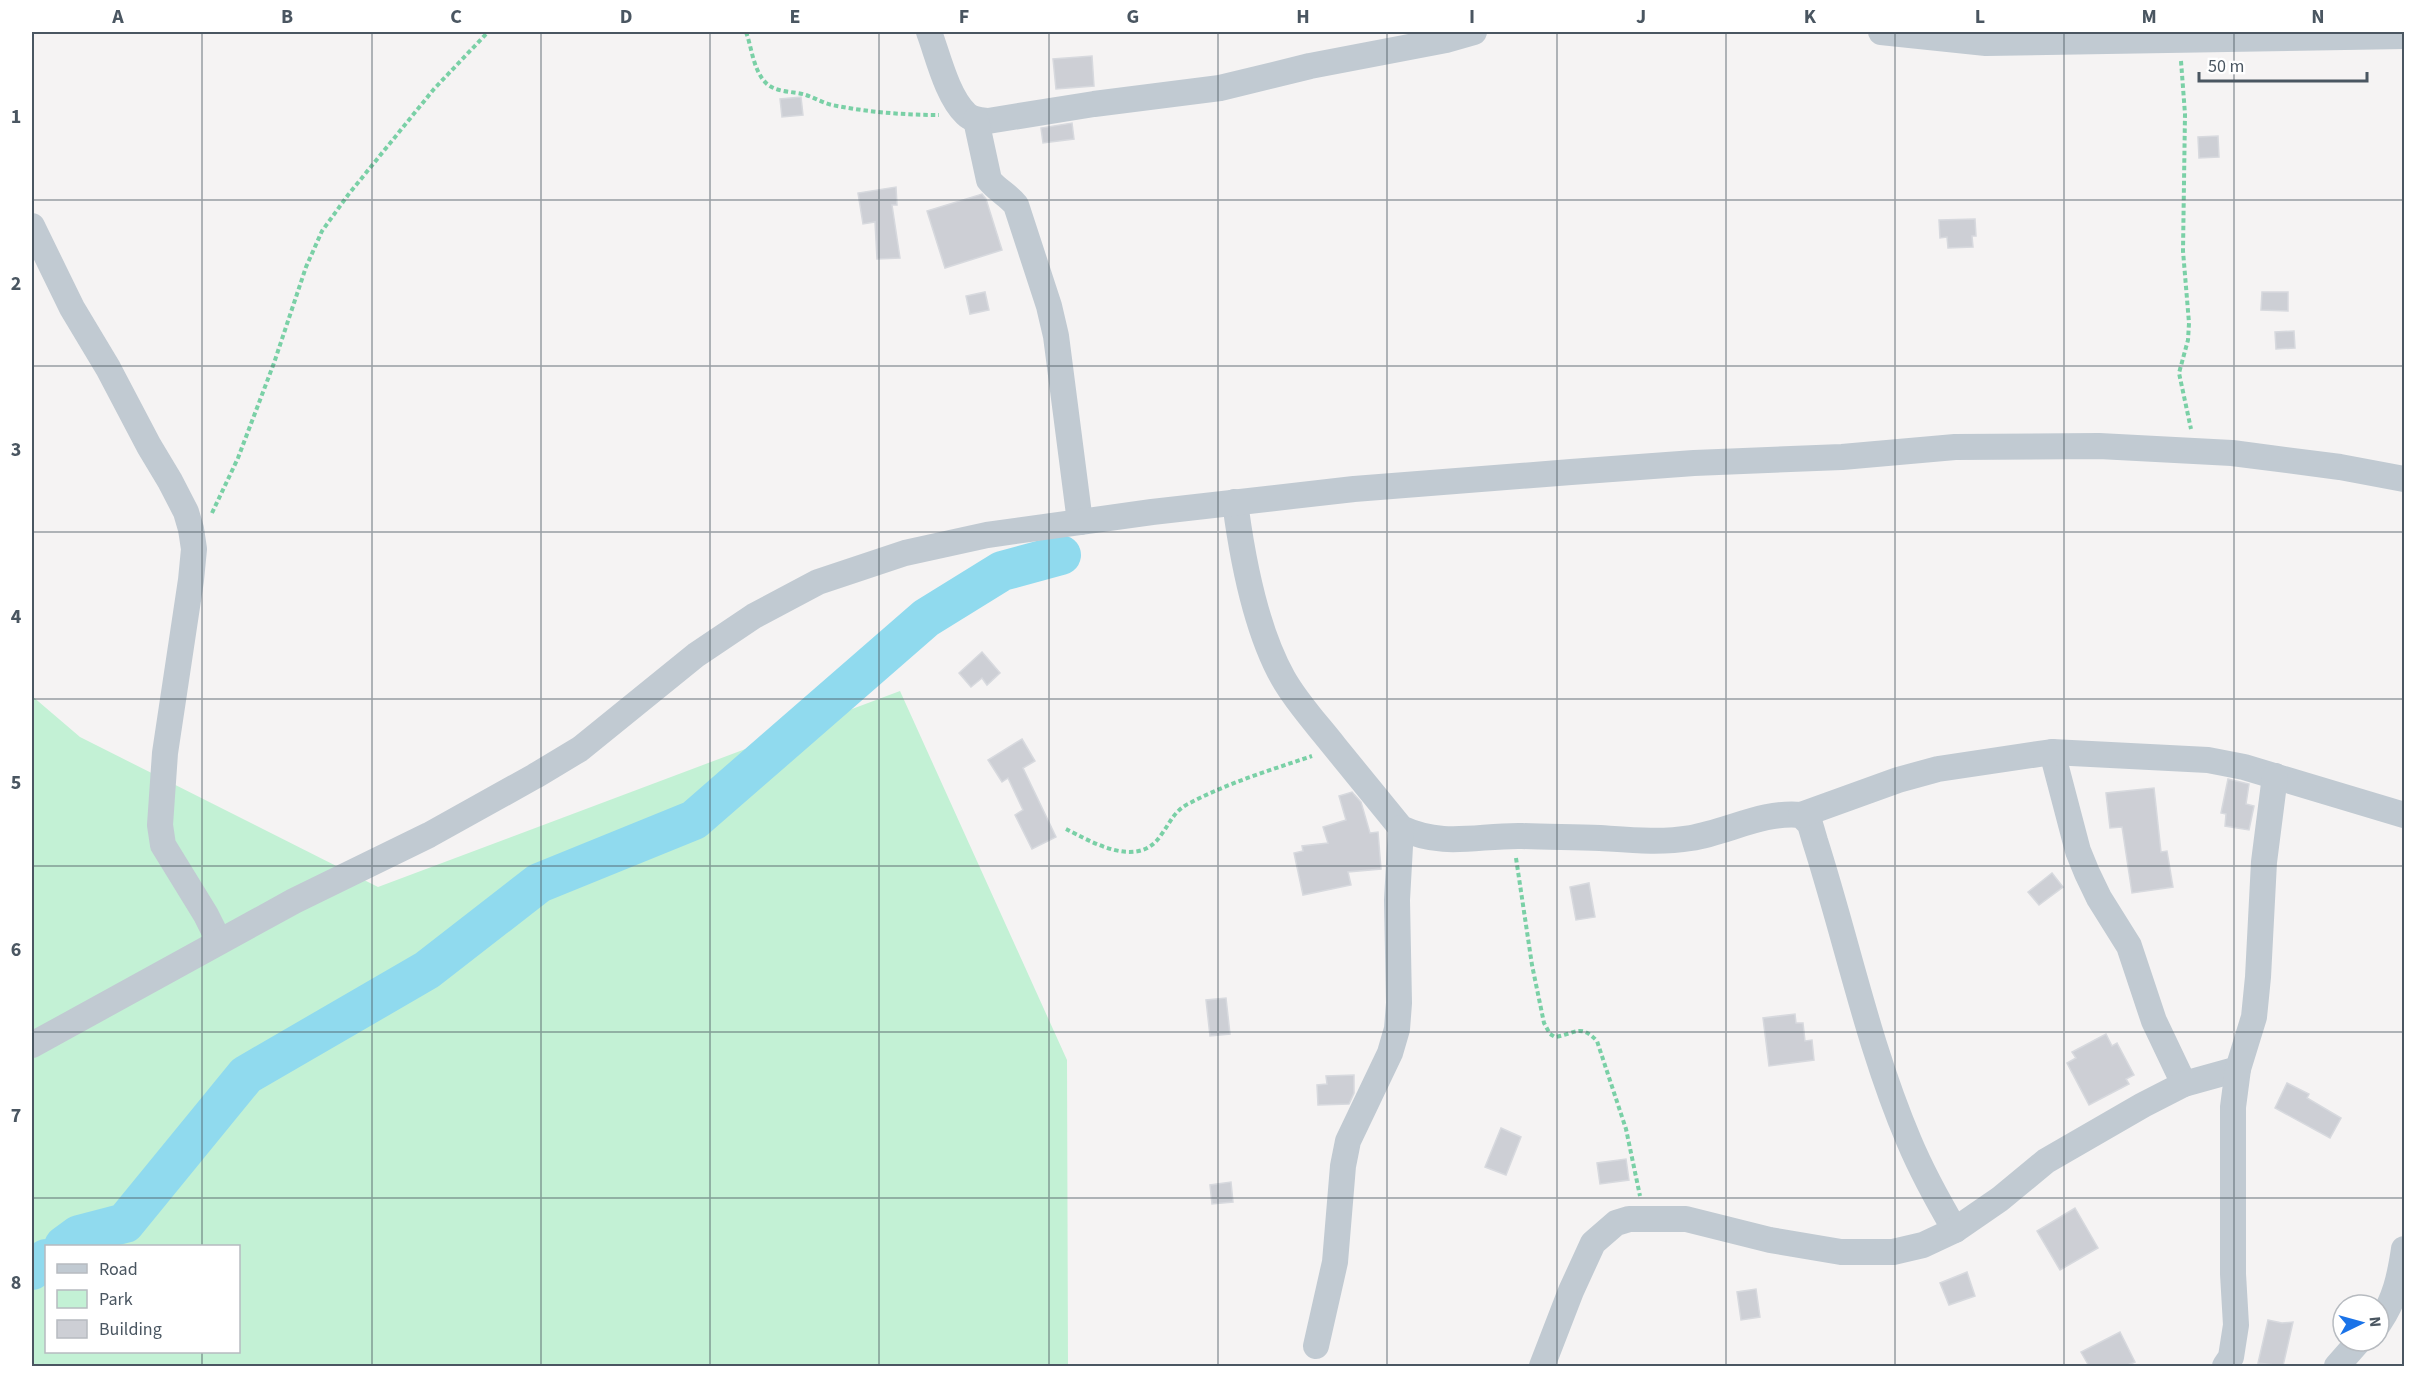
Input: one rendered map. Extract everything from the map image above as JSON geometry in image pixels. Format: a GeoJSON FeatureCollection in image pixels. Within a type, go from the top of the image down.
{"type":"FeatureCollection","features":[{"type":"Feature","properties":{"kind":"street"},"geometry":{"type":"LineString","coordinates":[[929,32],[954,100],[971,117],[989,180],[1016,205],[1049,306],[1063,379],[1080,522]]}},
{"type":"Feature","properties":{"kind":"street"},"geometry":{"type":"LineString","coordinates":[[971,117],[998,120],[1094,104],[1220,88],[1320,63],[1446,40],[1474,32]]}},
{"type":"Feature","properties":{"kind":"street"},"geometry":{"type":"LineString","coordinates":[[1881,32],[1986,42],[2404,36]]}},
{"type":"Feature","properties":{"kind":"street"},"geometry":{"type":"LineString","coordinates":[[32,226],[72,308],[108,368],[148,446],[170,481],[186,512],[191,529],[194,549],[191,580],[165,753],[160,825],[163,845],[206,915],[219,941]]}},
{"type":"Feature","properties":{"kind":"street"},"geometry":{"type":"LineString","coordinates":[[32,1045],[219,941],[294,901],[429,835],[536,776],[580,749],[658,685],[754,616],[818,582],[905,553],[987,535],[1235,502],[1354,489],[1694,463],[1842,457],[1955,447],[2099,446],[2232,453],[2401,474]]}},
{"type":"Feature","properties":{"kind":"street"},"geometry":{"type":"LineString","coordinates":[[1235,502],[1240,545],[1250,585],[1282,676],[1302,708],[1401,828],[1420,837],[1444,840],[1514,836],[1643,841],[1680,840],[1723,831],[1772,815],[1801,814],[1888,783],[1938,769],[2052,753],[2208,760],[2244,766],[2404,815]]}},
{"type":"Feature","properties":{"kind":"street"},"geometry":{"type":"LineString","coordinates":[[2052,753],[2078,851],[2099,897],[2129,946],[2154,1021],[2184,1084]]}},
{"type":"Feature","properties":{"kind":"street"},"geometry":{"type":"LineString","coordinates":[[2233,1363],[2236,1325],[2233,1275],[2233,1107],[2238,1070],[2254,1017],[2264,861],[2275,776]]}},
{"type":"Feature","properties":{"kind":"street"},"geometry":{"type":"LineString","coordinates":[[1801,814],[1810,824],[1896,1107],[1929,1184],[1955,1230]]}},
{"type":"Feature","properties":{"kind":"street"},"geometry":{"type":"LineString","coordinates":[[1316,1346],[1335,1262],[1343,1166],[1348,1141],[1390,1053],[1397,1029],[1401,828]]}},
{"type":"Feature","properties":{"kind":"street"},"geometry":{"type":"LineString","coordinates":[[1542,1366],[1593,1243],[1616,1223],[1642,1218],[1702,1221],[1759,1237],[1841,1252],[1893,1252],[1923,1245],[1955,1230],[2046,1161],[2184,1084],[2238,1070]]}},
{"type":"Feature","properties":{"kind":"street"},"geometry":{"type":"LineString","coordinates":[[2391,1306],[2399,1280],[2404,1249]]}},
{"type":"Feature","properties":{"kind":"street"},"geometry":{"type":"LineString","coordinates":[[2337,1366],[2349,1353]]}},
{"type":"Feature","properties":{"kind":"path"},"geometry":{"type":"LineString","coordinates":[[194,549],[238,458],[274,363],[306,267],[322,231],[348,195],[434,89],[488,32]]}},
{"type":"Feature","properties":{"kind":"path"},"geometry":{"type":"LineString","coordinates":[[746,32],[760,73],[766,83],[775,88],[808,95],[831,105],[896,114],[971,117]]}},
{"type":"Feature","properties":{"kind":"path"},"geometry":{"type":"LineString","coordinates":[[2179,39],[2186,114],[2183,251],[2188,323],[2188,340],[2179,374],[2197,451]]}},
{"type":"Feature","properties":{"kind":"path"},"geometry":{"type":"LineString","coordinates":[[1066,829],[1112,851],[1140,849],[1155,843],[1171,818],[1189,803],[1223,788],[1336,748]]}},
{"type":"Feature","properties":{"kind":"path"},"geometry":{"type":"LineString","coordinates":[[1514,836],[1532,965],[1544,1023],[1550,1034],[1555,1036],[1582,1030],[1589,1032],[1597,1041],[1630,1145],[1638,1181],[1642,1218]]}},
{"type":"Feature","properties":{"kind":"green space"},"geometry":{"type":"Polygon","coordinates":[[[900,691],[1067,1060],[1068,1366],[32,1366],[32,696],[80,737],[378,887],[900,691]]]}},
{"type":"Feature","properties":{"kind":"building"},"geometry":{"type":"Polygon","coordinates":[[[1092,56],[1094,86],[1056,89],[1053,59],[1092,56]]]}},
{"type":"Feature","properties":{"kind":"building"},"geometry":{"type":"Polygon","coordinates":[[[801,97],[803,115],[782,117],[780,99],[801,97]]]}},
{"type":"Feature","properties":{"kind":"building"},"geometry":{"type":"Polygon","coordinates":[[[1072,123],[1074,139],[1043,143],[1041,128],[1072,123]]]}},
{"type":"Feature","properties":{"kind":"building"},"geometry":{"type":"Polygon","coordinates":[[[2218,136],[2219,157],[2199,158],[2198,137],[2218,136]]]}},
{"type":"Feature","properties":{"kind":"building"},"geometry":{"type":"Polygon","coordinates":[[[896,187],[897,205],[892,205],[900,258],[877,259],[875,222],[863,224],[858,193],[896,187]]]}},
{"type":"Feature","properties":{"kind":"building"},"geometry":{"type":"Polygon","coordinates":[[[982,194],[986,199],[1002,250],[945,268],[927,211],[982,194]]]}},
{"type":"Feature","properties":{"kind":"building"},"geometry":{"type":"Polygon","coordinates":[[[1975,219],[1976,236],[1972,236],[1973,247],[1948,248],[1947,237],[1940,238],[1939,220],[1975,219]]]}},
{"type":"Feature","properties":{"kind":"building"},"geometry":{"type":"Polygon","coordinates":[[[985,292],[989,310],[970,314],[966,296],[985,292]]]}},
{"type":"Feature","properties":{"kind":"building"},"geometry":{"type":"Polygon","coordinates":[[[2262,292],[2288,292],[2288,311],[2261,310],[2262,292]]]}},
{"type":"Feature","properties":{"kind":"building"},"geometry":{"type":"Polygon","coordinates":[[[2294,331],[2295,348],[2276,349],[2275,332],[2294,331]]]}},
{"type":"Feature","properties":{"kind":"building"},"geometry":{"type":"Polygon","coordinates":[[[982,652],[1000,673],[987,685],[982,678],[971,687],[959,673],[982,652]]]}},
{"type":"Feature","properties":{"kind":"building"},"geometry":{"type":"Polygon","coordinates":[[[1022,739],[1035,761],[1023,768],[1056,837],[1032,849],[1015,815],[1023,810],[1008,778],[1002,782],[988,760],[1022,739]]]}},
{"type":"Feature","properties":{"kind":"building"},"geometry":{"type":"Polygon","coordinates":[[[2228,779],[2249,784],[2246,804],[2254,806],[2249,830],[2225,826],[2226,814],[2221,813],[2228,779]]]}},
{"type":"Feature","properties":{"kind":"building"},"geometry":{"type":"Polygon","coordinates":[[[2154,788],[2161,852],[2167,851],[2173,887],[2132,893],[2122,827],[2110,828],[2106,793],[2154,788]]]}},
{"type":"Feature","properties":{"kind":"building"},"geometry":{"type":"Polygon","coordinates":[[[1352,792],[1361,802],[1370,833],[1378,832],[1381,869],[1348,872],[1351,885],[1303,895],[1294,853],[1303,851],[1302,846],[1328,843],[1323,827],[1346,820],[1339,796],[1352,792]]]}},
{"type":"Feature","properties":{"kind":"building"},"geometry":{"type":"Polygon","coordinates":[[[2052,873],[2063,887],[2039,905],[2028,892],[2052,873]]]}},
{"type":"Feature","properties":{"kind":"building"},"geometry":{"type":"Polygon","coordinates":[[[1589,883],[1595,917],[1576,920],[1570,887],[1589,883]]]}},
{"type":"Feature","properties":{"kind":"building"},"geometry":{"type":"Polygon","coordinates":[[[1226,998],[1230,1034],[1210,1036],[1206,1000],[1226,998]]]}},
{"type":"Feature","properties":{"kind":"building"},"geometry":{"type":"Polygon","coordinates":[[[1795,1014],[1796,1023],[1803,1023],[1805,1041],[1812,1040],[1814,1060],[1769,1066],[1763,1018],[1795,1014]]]}},
{"type":"Feature","properties":{"kind":"building"},"geometry":{"type":"Polygon","coordinates":[[[2106,1034],[2112,1046],[2117,1043],[2134,1075],[2126,1079],[2129,1084],[2089,1105],[2067,1063],[2076,1058],[2072,1052],[2106,1034]]]}},
{"type":"Feature","properties":{"kind":"building"},"geometry":{"type":"Polygon","coordinates":[[[1354,1075],[1354,1093],[1349,1104],[1318,1105],[1317,1085],[1327,1084],[1326,1076],[1354,1075]]]}},
{"type":"Feature","properties":{"kind":"building"},"geometry":{"type":"Polygon","coordinates":[[[2287,1083],[2309,1094],[2307,1098],[2341,1118],[2330,1138],[2275,1108],[2287,1083]]]}},
{"type":"Feature","properties":{"kind":"building"},"geometry":{"type":"Polygon","coordinates":[[[1501,1128],[1521,1137],[1506,1175],[1485,1167],[1501,1128]]]}},
{"type":"Feature","properties":{"kind":"building"},"geometry":{"type":"Polygon","coordinates":[[[1626,1159],[1629,1180],[1600,1184],[1597,1163],[1626,1159]]]}},
{"type":"Feature","properties":{"kind":"building"},"geometry":{"type":"Polygon","coordinates":[[[1231,1182],[1233,1202],[1212,1204],[1210,1185],[1231,1182]]]}},
{"type":"Feature","properties":{"kind":"building"},"geometry":{"type":"Polygon","coordinates":[[[2075,1208],[2098,1248],[2060,1270],[2037,1231],[2075,1208]]]}},
{"type":"Feature","properties":{"kind":"building"},"geometry":{"type":"Polygon","coordinates":[[[1967,1272],[1975,1296],[1949,1305],[1940,1283],[1967,1272]]]}},
{"type":"Feature","properties":{"kind":"building"},"geometry":{"type":"Polygon","coordinates":[[[1756,1289],[1760,1317],[1741,1320],[1737,1292],[1756,1289]]]}},
{"type":"Feature","properties":{"kind":"building"},"geometry":{"type":"Polygon","coordinates":[[[2268,1320],[2282,1323],[2293,1322],[2283,1366],[2258,1363],[2268,1320]]]}},
{"type":"Feature","properties":{"kind":"building"},"geometry":{"type":"Polygon","coordinates":[[[2120,1332],[2135,1362],[2125,1366],[2089,1366],[2081,1352],[2120,1332]]]}},
{"type":"Feature","properties":{"kind":"waterway"},"geometry":{"type":"LineString","coordinates":[[65,1245],[79,1235],[125,1223],[246,1075],[427,970],[539,883],[694,820],[926,618],[1002,571],[1061,555]]}},
{"type":"Feature","properties":{"kind":"waterway"},"geometry":{"type":"LineString","coordinates":[[32,1270],[45,1260]]}}]}
